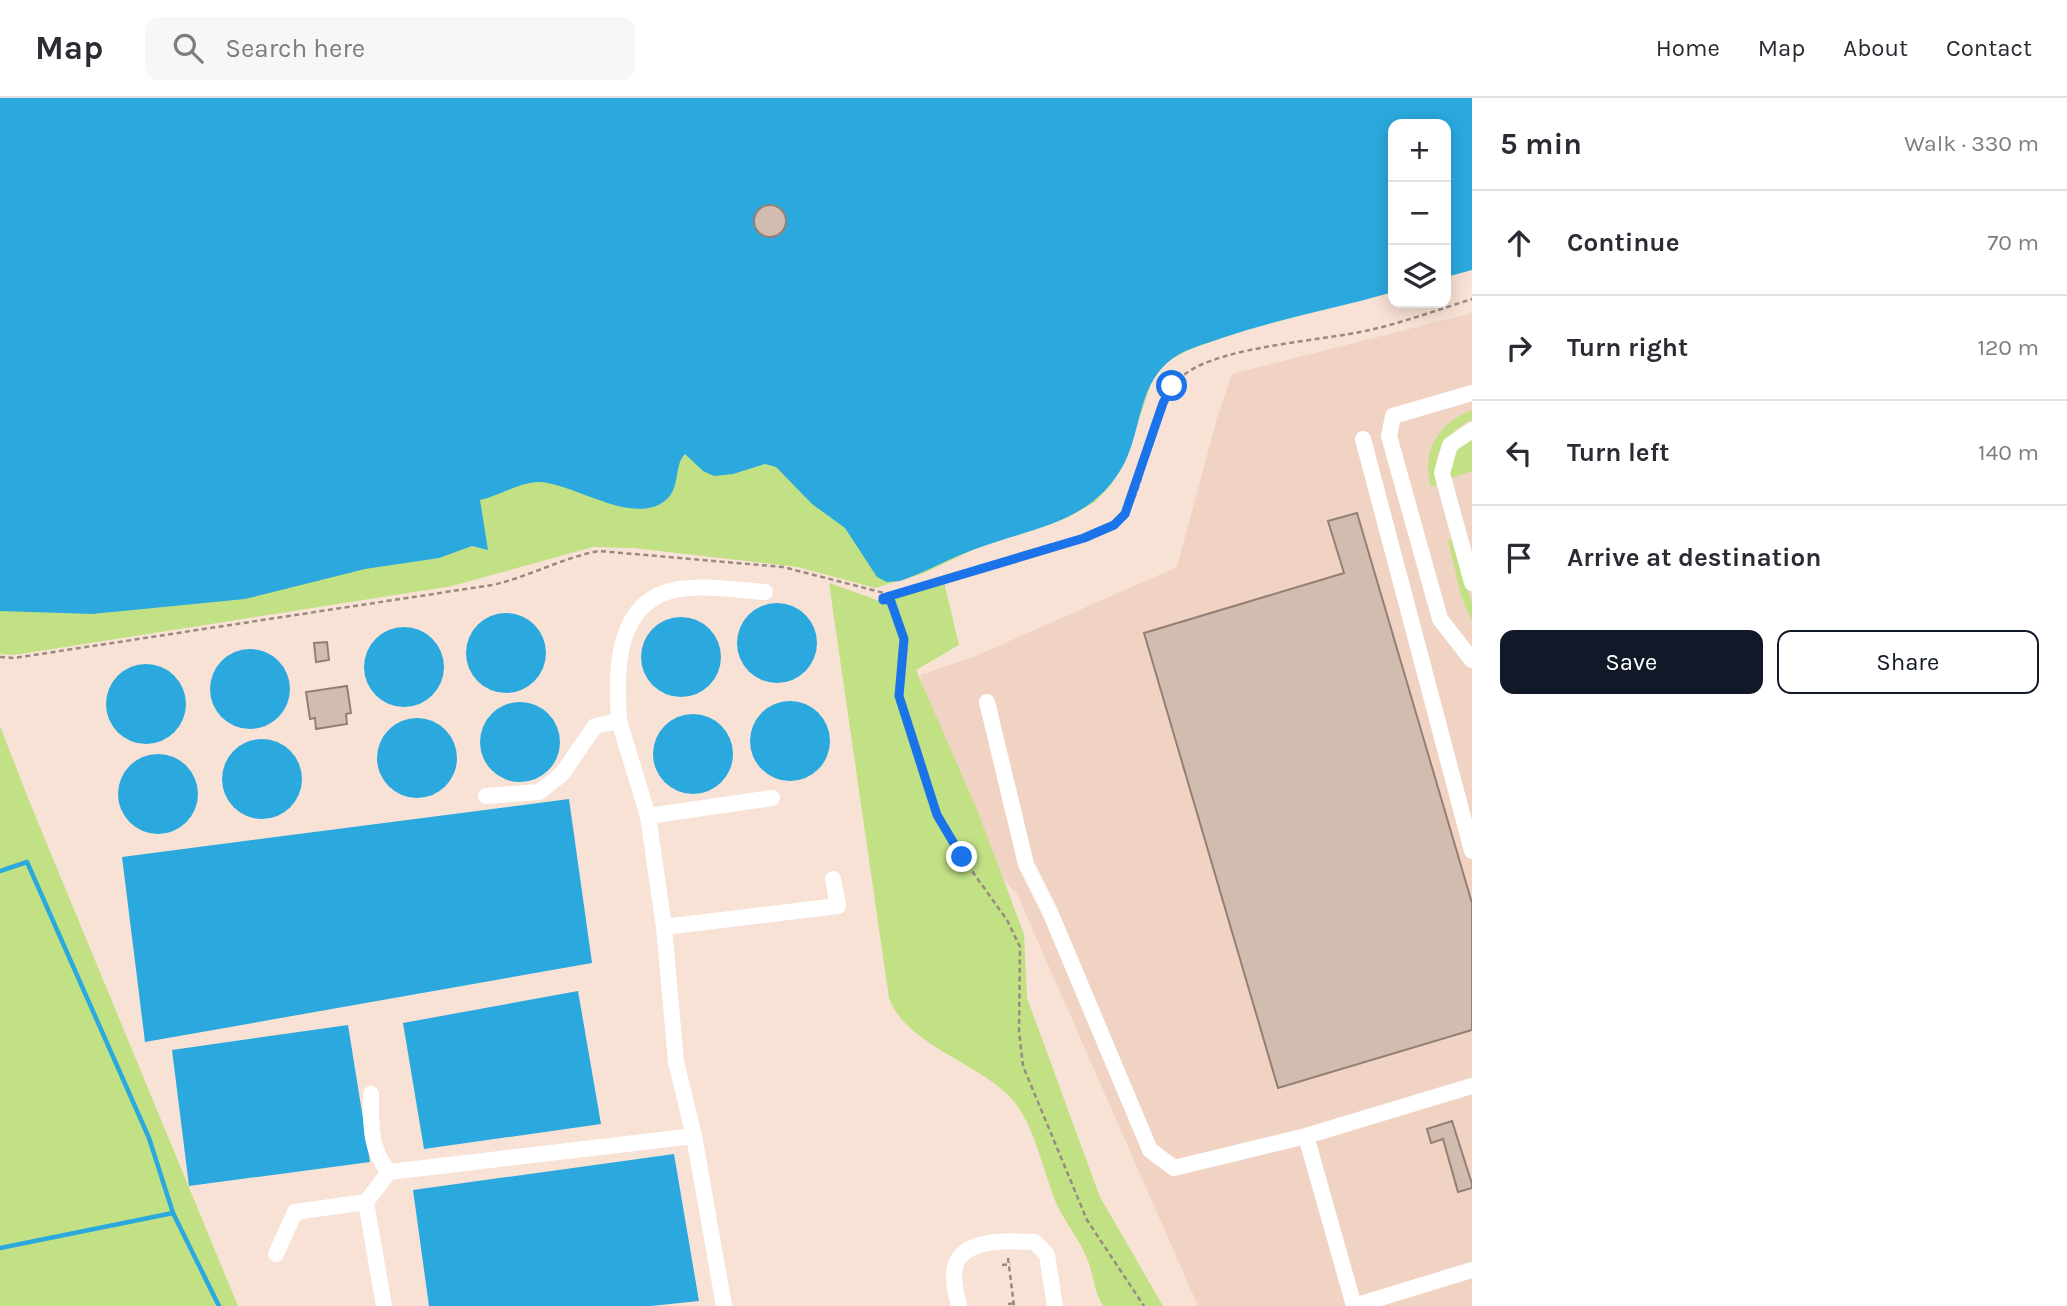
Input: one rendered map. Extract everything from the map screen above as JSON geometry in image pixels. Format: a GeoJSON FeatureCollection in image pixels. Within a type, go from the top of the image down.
{"type":"FeatureCollection","features":[{"type":"Feature","properties":{"kind":"street"},"geometry":{"type":"LineString","coordinates":[[1472,393],[1393,416],[1389,436],[1440,619],[1472,660]]}},
{"type":"Feature","properties":{"kind":"street"},"geometry":{"type":"LineString","coordinates":[[1472,430],[1450,445],[1442,473],[1472,583]]}},
{"type":"Feature","properties":{"kind":"street"},"geometry":{"type":"LineString","coordinates":[[1363,439],[1472,851]]}},
{"type":"Feature","properties":{"kind":"street"},"geometry":{"type":"LineString","coordinates":[[724,1306],[694,1136],[676,1062],[664,927],[648,816],[619,721],[616,672],[620,648],[633,618],[654,599],[678,589],[765,592]]}},
{"type":"Feature","properties":{"kind":"street"},"geometry":{"type":"LineString","coordinates":[[987,702],[1026,864],[1050,912],[1150,1150],[1174,1168],[1306,1136],[1472,1086]]}},
{"type":"Feature","properties":{"kind":"street"},"geometry":{"type":"LineString","coordinates":[[486,796],[539,792],[562,774],[595,726],[619,721]]}},
{"type":"Feature","properties":{"kind":"street"},"geometry":{"type":"LineString","coordinates":[[648,816],[772,798]]}},
{"type":"Feature","properties":{"kind":"street"},"geometry":{"type":"LineString","coordinates":[[664,927],[838,906],[833,879]]}},
{"type":"Feature","properties":{"kind":"street"},"geometry":{"type":"LineString","coordinates":[[371,1094],[372,1142],[376,1154],[389,1172]]}},
{"type":"Feature","properties":{"kind":"street"},"geometry":{"type":"LineString","coordinates":[[276,1254],[295,1212],[366,1202],[389,1172],[694,1136]]}},
{"type":"Feature","properties":{"kind":"street"},"geometry":{"type":"LineString","coordinates":[[1306,1136],[1354,1306],[1472,1270]]}},
{"type":"Feature","properties":{"kind":"street"},"geometry":{"type":"LineString","coordinates":[[366,1202],[384,1306]]}},
{"type":"Feature","properties":{"kind":"street"},"geometry":{"type":"LineString","coordinates":[[959,1306],[954,1274],[960,1256],[970,1248],[1021,1241],[1035,1242],[1047,1255],[1055,1306]]}},
{"type":"Feature","properties":{"kind":"path"},"geometry":{"type":"LineString","coordinates":[[0,657],[14,658],[192,632],[492,585],[513,580],[577,555],[599,551],[783,567],[888,594],[1084,538],[1114,525],[1125,514],[1133,499],[1163,403],[1172,386],[1186,373],[1235,355],[1372,330],[1472,299]]}},
{"type":"Feature","properties":{"kind":"path"},"geometry":{"type":"LineString","coordinates":[[888,594],[884,599],[890,599],[904,633],[899,696],[937,815],[962,857],[1007,920],[1020,947],[1019,1031],[1023,1066],[1087,1220],[1144,1306]]}},
{"type":"Feature","properties":{"kind":"path"},"geometry":{"type":"LineString","coordinates":[[1007,1304],[1014,1304],[1008,1258]]}},
{"type":"Feature","properties":{"kind":"path"},"geometry":{"type":"LineString","coordinates":[[1002,1265],[1009,1265]]}},
{"type":"Feature","properties":{"kind":"shaded area"},"geometry":{"type":"Polygon","coordinates":[[[1472,313],[1472,1306],[1198,1306],[1017,894],[962,835],[920,675],[973,657],[1177,567],[1217,418],[1232,374],[1472,313]]]}},
{"type":"Feature","properties":{"kind":"green space"},"geometry":{"type":"Polygon","coordinates":[[[1388,293],[1259,325],[1188,350],[1167,362],[1153,378],[1125,461],[1111,485],[1095,502],[1067,518],[975,549],[922,574],[875,588],[798,567],[633,548],[593,547],[452,586],[14,655],[0,654],[0,526],[1388,293]]]}},
{"type":"Feature","properties":{"kind":"green space"},"geometry":{"type":"Polygon","coordinates":[[[1472,410],[1472,420],[1455,431],[1442,446],[1436,464],[1437,485],[1431,487],[1428,462],[1435,440],[1450,422],[1472,410]]]}},
{"type":"Feature","properties":{"kind":"green space"},"geometry":{"type":"Polygon","coordinates":[[[1472,438],[1472,471],[1449,479],[1451,460],[1472,438]]]}},
{"type":"Feature","properties":{"kind":"green space"},"geometry":{"type":"Polygon","coordinates":[[[1453,539],[1472,604],[1472,621],[1461,596],[1448,540],[1453,539]]]}},
{"type":"Feature","properties":{"kind":"green space"},"geometry":{"type":"Polygon","coordinates":[[[944,582],[959,645],[916,670],[978,812],[1024,934],[1027,998],[1100,1197],[1163,1306],[1103,1306],[1085,1254],[1057,1205],[1032,1135],[1019,1109],[1011,1098],[981,1074],[926,1041],[910,1028],[889,998],[829,583],[883,602],[944,582]]]}},
{"type":"Feature","properties":{"kind":"green space"},"geometry":{"type":"Polygon","coordinates":[[[0,726],[30,803],[238,1306],[0,1306],[0,726]]]}},
{"type":"Feature","properties":{"kind":"water"},"geometry":{"type":"Polygon","coordinates":[[[0,98],[1472,98],[1472,270],[1451,276],[1451,119],[1388,119],[1388,293],[1240,332],[1179,355],[1167,363],[1150,385],[1124,464],[1111,484],[1096,499],[1079,511],[1041,528],[968,552],[900,581],[887,582],[877,577],[845,528],[812,504],[776,467],[765,464],[733,474],[714,476],[703,471],[685,454],[679,464],[672,493],[655,506],[639,509],[622,507],[537,482],[480,500],[488,550],[472,546],[439,558],[365,569],[245,599],[92,614],[0,611],[0,98]]]}},
{"type":"Feature","properties":{"kind":"water"},"geometry":{"type":"Polygon","coordinates":[[[777,603],[792,606],[805,615],[814,628],[817,643],[814,658],[805,671],[792,680],[777,683],[762,680],[749,671],[740,658],[737,643],[740,628],[749,615],[762,606],[777,603]]]}},
{"type":"Feature","properties":{"kind":"water"},"geometry":{"type":"Polygon","coordinates":[[[506,613],[521,616],[534,625],[543,638],[546,653],[543,668],[534,681],[521,690],[506,693],[491,690],[478,681],[469,668],[466,653],[469,638],[478,625],[491,616],[506,613]]]}},
{"type":"Feature","properties":{"kind":"water"},"geometry":{"type":"Polygon","coordinates":[[[681,617],[696,620],[709,629],[718,642],[721,657],[718,672],[709,685],[696,694],[681,697],[666,694],[653,685],[644,672],[641,657],[644,642],[653,629],[666,620],[681,617]]]}},
{"type":"Feature","properties":{"kind":"water"},"geometry":{"type":"Polygon","coordinates":[[[404,627],[419,630],[432,639],[441,652],[444,667],[441,682],[432,695],[419,704],[404,707],[389,704],[376,695],[367,682],[364,667],[367,652],[376,639],[389,630],[404,627]]]}},
{"type":"Feature","properties":{"kind":"water"},"geometry":{"type":"Polygon","coordinates":[[[250,649],[265,652],[278,661],[287,674],[290,689],[287,704],[278,717],[265,726],[250,729],[235,726],[222,717],[213,704],[210,689],[213,674],[222,661],[235,652],[250,649]]]}},
{"type":"Feature","properties":{"kind":"water"},"geometry":{"type":"Polygon","coordinates":[[[146,664],[161,667],[174,676],[183,689],[186,704],[183,719],[174,732],[161,741],[146,744],[131,741],[118,732],[109,719],[106,704],[109,689],[118,676],[131,667],[146,664]]]}},
{"type":"Feature","properties":{"kind":"water"},"geometry":{"type":"Polygon","coordinates":[[[790,701],[805,704],[818,713],[827,726],[830,741],[827,756],[818,769],[805,778],[790,781],[775,778],[762,769],[753,756],[750,741],[753,726],[762,713],[775,704],[790,701]]]}},
{"type":"Feature","properties":{"kind":"water"},"geometry":{"type":"Polygon","coordinates":[[[520,702],[535,705],[548,714],[557,727],[560,742],[557,757],[548,770],[535,779],[520,782],[505,779],[492,770],[483,757],[480,742],[483,727],[492,714],[505,705],[520,702]]]}},
{"type":"Feature","properties":{"kind":"water"},"geometry":{"type":"Polygon","coordinates":[[[693,714],[708,717],[721,726],[730,739],[733,754],[730,769],[721,782],[708,791],[693,794],[678,791],[665,782],[656,769],[653,754],[656,739],[665,726],[678,717],[693,714]]]}},
{"type":"Feature","properties":{"kind":"water"},"geometry":{"type":"Polygon","coordinates":[[[417,718],[432,721],[445,730],[454,743],[457,758],[454,773],[445,786],[432,795],[417,798],[402,795],[389,786],[380,773],[377,758],[380,743],[389,730],[402,721],[417,718]]]}},
{"type":"Feature","properties":{"kind":"water"},"geometry":{"type":"Polygon","coordinates":[[[262,739],[277,742],[290,751],[299,764],[302,779],[299,794],[290,807],[277,816],[262,819],[247,816],[234,807],[225,794],[222,779],[225,764],[234,751],[247,742],[262,739]]]}},
{"type":"Feature","properties":{"kind":"water"},"geometry":{"type":"Polygon","coordinates":[[[158,754],[173,757],[186,766],[195,779],[198,794],[195,809],[186,822],[173,831],[158,834],[143,831],[130,822],[121,809],[118,794],[121,779],[130,766],[143,757],[158,754]]]}},
{"type":"Feature","properties":{"kind":"water"},"geometry":{"type":"Polygon","coordinates":[[[569,799],[592,963],[145,1042],[122,857],[569,799]]]}},
{"type":"Feature","properties":{"kind":"water"},"geometry":{"type":"Polygon","coordinates":[[[578,991],[601,1124],[424,1149],[403,1023],[578,991]]]}},
{"type":"Feature","properties":{"kind":"water"},"geometry":{"type":"Polygon","coordinates":[[[348,1025],[370,1162],[189,1186],[172,1050],[348,1025]]]}},
{"type":"Feature","properties":{"kind":"water"},"geometry":{"type":"Polygon","coordinates":[[[674,1154],[699,1301],[651,1306],[429,1306],[413,1190],[674,1154]]]}},
{"type":"Feature","properties":{"kind":"building"},"geometry":{"type":"Polygon","coordinates":[[[770,205],[781,210],[786,221],[781,232],[770,237],[759,232],[754,221],[759,210],[770,205]]]}},
{"type":"Feature","properties":{"kind":"building"},"geometry":{"type":"Polygon","coordinates":[[[1357,513],[1472,903],[1472,1030],[1278,1088],[1144,633],[1344,573],[1328,521],[1357,513]]]}},
{"type":"Feature","properties":{"kind":"building"},"geometry":{"type":"Polygon","coordinates":[[[327,642],[329,660],[316,662],[314,643],[327,642]]]}},
{"type":"Feature","properties":{"kind":"building"},"geometry":{"type":"Polygon","coordinates":[[[347,686],[351,713],[346,714],[347,724],[316,729],[315,718],[310,719],[306,692],[347,686]]]}},
{"type":"Feature","properties":{"kind":"building"},"geometry":{"type":"Polygon","coordinates":[[[1452,1121],[1472,1184],[1472,1188],[1458,1192],[1443,1139],[1431,1143],[1427,1129],[1452,1121]]]}},
{"type":"Feature","properties":{"kind":"waterway"},"geometry":{"type":"LineString","coordinates":[[0,871],[27,862],[149,1138],[173,1213],[219,1306]]}},
{"type":"Feature","properties":{"kind":"waterway"},"geometry":{"type":"LineString","coordinates":[[0,1248],[173,1213]]}},
{"type":"Feature","properties":{"kind":"route"},"geometry":{"type":"LineString","coordinates":[[962,857],[937,815],[899,696],[904,633],[890,599],[883,598],[889,596],[888,594],[1084,538],[1114,525],[1125,514],[1133,499],[1163,403],[1172,386]]}}]}
